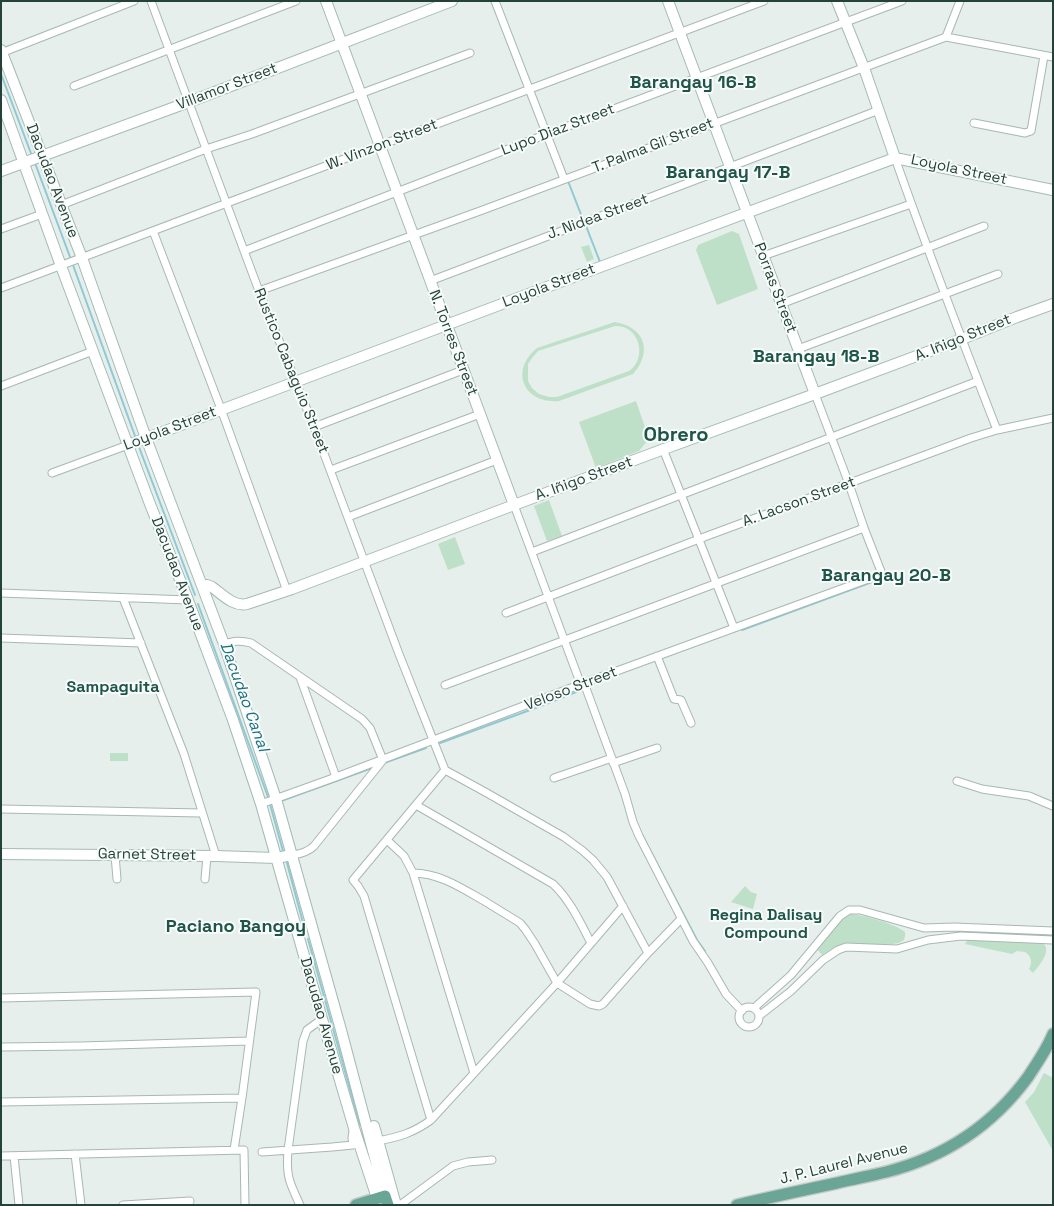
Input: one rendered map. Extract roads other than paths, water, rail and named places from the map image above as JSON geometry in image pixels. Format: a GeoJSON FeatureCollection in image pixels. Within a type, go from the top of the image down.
{"type":"FeatureCollection","features":[{"type":"Feature","properties":{"kind":"main road","name":"N. Torres Street"},"geometry":{"type":"LineString","coordinates":[[326,1],[514,505]]}},
{"type":"Feature","properties":{"kind":"main road","name":"Villamor Street"},"geometry":{"type":"LineString","coordinates":[[1,171],[189,102],[452,1]]}},
{"type":"Feature","properties":{"kind":"main road","name":"Porras Street"},"geometry":{"type":"LineString","coordinates":[[668,1],[815,394]]}},
{"type":"Feature","properties":{"kind":"main road"},"geometry":{"type":"LineString","coordinates":[[837,1],[864,68],[895,158]]}},
{"type":"Feature","properties":{"kind":"main road","name":"Dacudao Avenue"},"geometry":{"type":"LineString","coordinates":[[2,52],[82,258],[146,438],[224,644],[276,799],[363,1109],[385,1202]]}},
{"type":"Feature","properties":{"kind":"main road","name":"Dacudao Avenue"},"geometry":{"type":"LineString","coordinates":[[1,100],[150,504],[233,720],[261,804],[354,1128],[385,1202]]}},
{"type":"Feature","properties":{"kind":"main road","name":"Loyola Street"},"geometry":{"type":"LineString","coordinates":[[128,445],[895,158],[1053,190]]}},
{"type":"Feature","properties":{"kind":"main road","name":"A. Iñigo Street"},"geometry":{"type":"LineString","coordinates":[[202,586],[212,587],[234,603],[240,605],[287,591],[1053,304]]}},
{"type":"Feature","properties":{"kind":"main road","name":"Garnet Street"},"geometry":{"type":"LineString","coordinates":[[1,854],[276,858],[292,855]]}},
{"type":"Feature","properties":{"kind":"main road"},"geometry":{"type":"LineString","coordinates":[[299,940],[315,936]]}},
{"type":"Feature","properties":{"kind":"main road","name":"J. P. Laurel Avenue"},"geometry":{"type":"LineString","coordinates":[[737,1205],[885,1172],[924,1159],[959,1142],[998,1112],[1016,1093],[1036,1065],[1053,1034]]}},
{"type":"Feature","properties":{"kind":"main road","name":"Dacudao Avenue"},"geometry":{"type":"LineString","coordinates":[[363,1109],[371,1120],[378,1141],[385,1202]]}},
{"type":"Feature","properties":{"kind":"main road"},"geometry":{"type":"LineString","coordinates":[[356,1205],[385,1202]]}},
{"type":"Feature","properties":{"kind":"street"},"geometry":{"type":"LineString","coordinates":[[2,52],[134,1]]}},
{"type":"Feature","properties":{"kind":"street","name":"Rustico Cabaguio Street"},"geometry":{"type":"LineString","coordinates":[[151,1],[259,291],[314,426],[407,676],[445,770]]}},
{"type":"Feature","properties":{"kind":"street"},"geometry":{"type":"LineString","coordinates":[[74,86],[296,1]]}},
{"type":"Feature","properties":{"kind":"street"},"geometry":{"type":"LineString","coordinates":[[495,1],[564,179]]}},
{"type":"Feature","properties":{"kind":"street","name":"W. Vinzon Street"},"geometry":{"type":"LineString","coordinates":[[1,288],[764,1]]}},
{"type":"Feature","properties":{"kind":"street","name":"Lupo Diaz Street"},"geometry":{"type":"LineString","coordinates":[[244,251],[547,134],[902,1]]}},
{"type":"Feature","properties":{"kind":"street"},"geometry":{"type":"LineString","coordinates":[[960,1],[946,37],[1053,57]]}},
{"type":"Feature","properties":{"kind":"street","name":"T. Palma Gil Street"},"geometry":{"type":"LineString","coordinates":[[259,291],[946,37]]}},
{"type":"Feature","properties":{"kind":"street"},"geometry":{"type":"LineString","coordinates":[[61,205],[206,149],[252,134],[470,53]]}},
{"type":"Feature","properties":{"kind":"street"},"geometry":{"type":"LineString","coordinates":[[974,123],[1025,133],[1031,131],[1044,56]]}},
{"type":"Feature","properties":{"kind":"street","name":"J. Nidea Street"},"geometry":{"type":"LineString","coordinates":[[430,281],[731,168],[879,110]]}},
{"type":"Feature","properties":{"kind":"street"},"geometry":{"type":"LineString","coordinates":[[895,158],[998,430]]}},
{"type":"Feature","properties":{"kind":"street"},"geometry":{"type":"LineString","coordinates":[[763,256],[911,204]]}},
{"type":"Feature","properties":{"kind":"street"},"geometry":{"type":"LineString","coordinates":[[1,230],[42,214]]}},
{"type":"Feature","properties":{"kind":"street"},"geometry":{"type":"LineString","coordinates":[[781,304],[984,226]]}},
{"type":"Feature","properties":{"kind":"street"},"geometry":{"type":"LineString","coordinates":[[153,231],[221,409],[287,591]]}},
{"type":"Feature","properties":{"kind":"street"},"geometry":{"type":"LineString","coordinates":[[798,349],[998,274]]}},
{"type":"Feature","properties":{"kind":"street"},"geometry":{"type":"LineString","coordinates":[[1,386],[93,351]]}},
{"type":"Feature","properties":{"kind":"street"},"geometry":{"type":"LineString","coordinates":[[314,426],[464,370]]}},
{"type":"Feature","properties":{"kind":"street"},"geometry":{"type":"LineString","coordinates":[[532,552],[978,381]]}},
{"type":"Feature","properties":{"kind":"street","name":"Porras Street"},"geometry":{"type":"LineString","coordinates":[[815,394],[882,574]]}},
{"type":"Feature","properties":{"kind":"street"},"geometry":{"type":"LineString","coordinates":[[330,470],[480,414]]}},
{"type":"Feature","properties":{"kind":"street","name":"A. Lacson Street"},"geometry":{"type":"LineString","coordinates":[[506,613],[971,438],[1053,418]]}},
{"type":"Feature","properties":{"kind":"street","name":"Loyola Street"},"geometry":{"type":"LineString","coordinates":[[52,473],[128,445]]}},
{"type":"Feature","properties":{"kind":"street"},"geometry":{"type":"LineString","coordinates":[[663,449],[734,628]]}},
{"type":"Feature","properties":{"kind":"street"},"geometry":{"type":"LineString","coordinates":[[348,517],[497,460]]}},
{"type":"Feature","properties":{"kind":"street","name":"N. Torres Street"},"geometry":{"type":"LineString","coordinates":[[514,505],[564,640],[625,794],[633,822],[681,919],[726,994],[742,1011]]}},
{"type":"Feature","properties":{"kind":"street"},"geometry":{"type":"LineString","coordinates":[[445,685],[864,528]]}},
{"type":"Feature","properties":{"kind":"street","name":"Veloso Street"},"geometry":{"type":"LineString","coordinates":[[261,804],[336,778],[582,684],[882,574]]}},
{"type":"Feature","properties":{"kind":"street"},"geometry":{"type":"LineString","coordinates":[[1,593],[188,600]]}},
{"type":"Feature","properties":{"kind":"street"},"geometry":{"type":"LineString","coordinates":[[123,598],[184,754],[211,856],[206,879]]}},
{"type":"Feature","properties":{"kind":"street"},"geometry":{"type":"LineString","coordinates":[[1,638],[141,643]]}},
{"type":"Feature","properties":{"kind":"street"},"geometry":{"type":"LineString","coordinates":[[224,644],[235,640],[251,644],[362,719],[370,728],[383,760],[314,846],[307,851],[292,855]]}},
{"type":"Feature","properties":{"kind":"street"},"geometry":{"type":"LineString","coordinates":[[658,656],[674,699],[681,700],[691,723]]}},
{"type":"Feature","properties":{"kind":"street"},"geometry":{"type":"LineString","coordinates":[[300,677],[336,778]]}},
{"type":"Feature","properties":{"kind":"street"},"geometry":{"type":"LineString","coordinates":[[554,778],[657,748]]}},
{"type":"Feature","properties":{"kind":"street"},"geometry":{"type":"LineString","coordinates":[[431,1120],[364,896],[353,880],[445,770],[576,845],[593,860],[607,877],[648,953]]}},
{"type":"Feature","properties":{"kind":"street"},"geometry":{"type":"LineString","coordinates":[[957,781],[982,789],[1029,796],[1053,806]]}},
{"type":"Feature","properties":{"kind":"street"},"geometry":{"type":"LineString","coordinates":[[416,805],[553,884],[567,899],[591,943]]}},
{"type":"Feature","properties":{"kind":"street"},"geometry":{"type":"LineString","coordinates":[[1,809],[201,813]]}},
{"type":"Feature","properties":{"kind":"street"},"geometry":{"type":"LineString","coordinates":[[387,840],[404,856],[412,873],[474,1073]]}},
{"type":"Feature","properties":{"kind":"street"},"geometry":{"type":"LineString","coordinates":[[116,855],[117,879]]}},
{"type":"Feature","properties":{"kind":"street"},"geometry":{"type":"LineString","coordinates":[[412,873],[436,877],[454,884],[520,923],[535,944],[556,984],[587,1003],[596,1006],[603,1004],[681,919]]}},
{"type":"Feature","properties":{"kind":"street"},"geometry":{"type":"LineString","coordinates":[[378,1141],[410,1133],[431,1120],[556,984],[622,906]]}},
{"type":"Feature","properties":{"kind":"street"},"geometry":{"type":"LineString","coordinates":[[1053,932],[954,926],[924,928],[866,911],[849,910],[840,916],[791,975],[754,1008],[747,1008],[742,1011],[740,1020],[746,1026],[756,1024],[759,1016],[784,996],[822,960],[846,947],[897,949],[942,937],[981,936],[1053,940]]}},
{"type":"Feature","properties":{"kind":"street"},"geometry":{"type":"LineString","coordinates":[[813,950],[822,960]]}},
{"type":"Feature","properties":{"kind":"street"},"geometry":{"type":"LineString","coordinates":[[1,998],[256,992],[234,1150]]}},
{"type":"Feature","properties":{"kind":"street"},"geometry":{"type":"LineString","coordinates":[[754,1008],[759,1016]]}},
{"type":"Feature","properties":{"kind":"street"},"geometry":{"type":"LineString","coordinates":[[300,1205],[288,1180],[288,1150],[303,1041],[307,1030],[322,1019]]}},
{"type":"Feature","properties":{"kind":"street"},"geometry":{"type":"LineString","coordinates":[[1,1047],[250,1042]]}},
{"type":"Feature","properties":{"kind":"street"},"geometry":{"type":"LineString","coordinates":[[1,1102],[242,1098]]}},
{"type":"Feature","properties":{"kind":"street"},"geometry":{"type":"LineString","coordinates":[[262,1152],[353,1145],[354,1128]]}},
{"type":"Feature","properties":{"kind":"street"},"geometry":{"type":"LineString","coordinates":[[1,1156],[244,1150],[245,1205]]}},
{"type":"Feature","properties":{"kind":"street"},"geometry":{"type":"LineString","coordinates":[[75,1154],[81,1205]]}},
{"type":"Feature","properties":{"kind":"street"},"geometry":{"type":"LineString","coordinates":[[14,1156],[19,1205]]}},
{"type":"Feature","properties":{"kind":"street"},"geometry":{"type":"LineString","coordinates":[[400,1205],[453,1166],[468,1162],[492,1160]]}},
{"type":"Feature","properties":{"kind":"street"},"geometry":{"type":"LineString","coordinates":[[123,1205],[190,1201]]}},
{"type":"Feature","properties":{"kind":"waterway","name":"Dacudao Canal"},"geometry":{"type":"LineString","coordinates":[[1,74],[32,156]]}},
{"type":"Feature","properties":{"kind":"waterway","name":"Dacudao Canal"},"geometry":{"type":"LineString","coordinates":[[35,163],[70,257]]}},
{"type":"Feature","properties":{"kind":"waterway"},"geometry":{"type":"LineString","coordinates":[[568,181],[582,217]]}},
{"type":"Feature","properties":{"kind":"waterway"},"geometry":{"type":"LineString","coordinates":[[586,226],[600,262]]}},
{"type":"Feature","properties":{"kind":"waterway","name":"Dacudao Canal"},"geometry":{"type":"LineString","coordinates":[[73,265],[135,436]]}},
{"type":"Feature","properties":{"kind":"waterway","name":"Dacudao Canal"},"geometry":{"type":"LineString","coordinates":[[139,447],[195,595]]}},
{"type":"Feature","properties":{"kind":"waterway"},"geometry":{"type":"LineString","coordinates":[[742,630],[872,582]]}},
{"type":"Feature","properties":{"kind":"waterway","name":"Dacudao Canal"},"geometry":{"type":"LineString","coordinates":[[198,604],[268,797]]}},
{"type":"Feature","properties":{"kind":"waterway"},"geometry":{"type":"LineString","coordinates":[[440,743],[581,690]]}},
{"type":"Feature","properties":{"kind":"waterway"},"geometry":{"type":"LineString","coordinates":[[384,763],[426,748]]}},
{"type":"Feature","properties":{"kind":"waterway"},"geometry":{"type":"LineString","coordinates":[[281,801],[372,768]]}},
{"type":"Feature","properties":{"kind":"waterway","name":"Dacudao Canal"},"geometry":{"type":"LineString","coordinates":[[270,804],[283,851]]}},
{"type":"Feature","properties":{"kind":"waterway"},"geometry":{"type":"LineString","coordinates":[[640,831],[697,940],[705,951]]}},
{"type":"Feature","properties":{"kind":"waterway","name":"Dacudao Canal"},"geometry":{"type":"LineString","coordinates":[[287,863],[305,930]]}},
{"type":"Feature","properties":{"kind":"waterway","name":"Dacudao Canal"},"geometry":{"type":"LineString","coordinates":[[308,939],[360,1125]]}},
{"type":"Feature","properties":{"kind":"district","name":"Barangay 16-B"},"geometry":{"type":"Point","coordinates":[693,83]}},
{"type":"Feature","properties":{"kind":"district","name":"Barangay 17-B"},"geometry":{"type":"Point","coordinates":[728,173]}},
{"type":"Feature","properties":{"kind":"district","name":"Barangay 18-B"},"geometry":{"type":"Point","coordinates":[816,357]}},
{"type":"Feature","properties":{"kind":"district","name":"Obrero"},"geometry":{"type":"Point","coordinates":[676,436]}},
{"type":"Feature","properties":{"kind":"district","name":"Barangay 20-B"},"geometry":{"type":"Point","coordinates":[886,576]}},
{"type":"Feature","properties":{"kind":"district","name":"Sampaguita"},"geometry":{"type":"Point","coordinates":[113,688]}},
{"type":"Feature","properties":{"kind":"district","name":"Regina Dalisay Compound"},"geometry":{"type":"Point","coordinates":[766,925]}},
{"type":"Feature","properties":{"kind":"district","name":"Paciano Bangoy"},"geometry":{"type":"Point","coordinates":[236,927]}}]}
